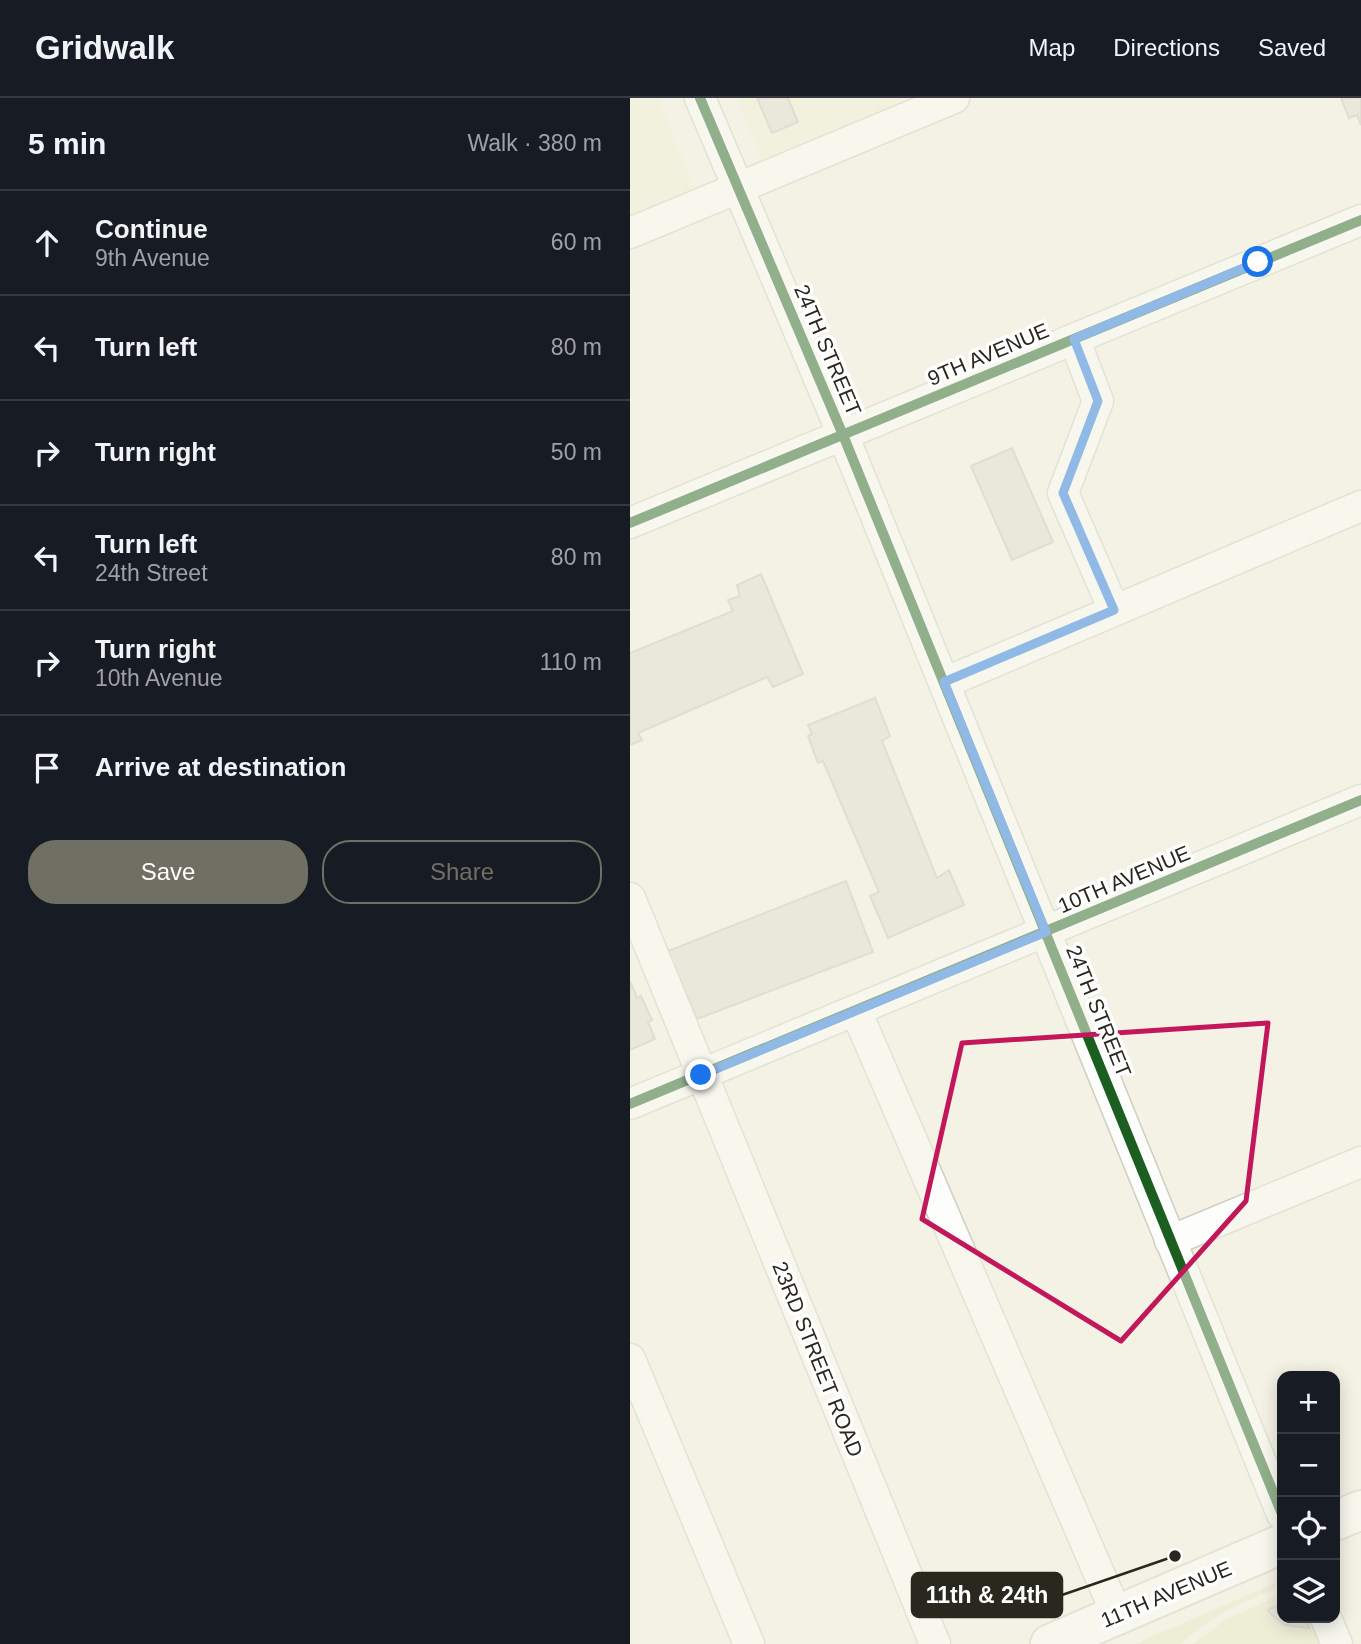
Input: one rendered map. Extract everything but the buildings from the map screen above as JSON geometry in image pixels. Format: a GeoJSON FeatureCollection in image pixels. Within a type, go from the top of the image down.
{"type":"FeatureCollection","features":[{"type":"Feature","properties":{"kind":"main road"},"geometry":{"type":"LineString","coordinates":[[1340,1519],[1361,1510]]}},
{"type":"Feature","properties":{"kind":"main road","name":"11TH AVENUE"},"geometry":{"type":"LineString","coordinates":[[1050,1644],[1277,1546]]}},
{"type":"Feature","properties":{"kind":"street","name":"24TH STREET"},"geometry":{"type":"LineString","coordinates":[[699,98],[843,435],[1277,1502]]}},
{"type":"Feature","properties":{"kind":"street"},"geometry":{"type":"LineString","coordinates":[[630,233],[954,98]]}},
{"type":"Feature","properties":{"kind":"street","name":"9TH AVENUE"},"geometry":{"type":"LineString","coordinates":[[630,523],[1361,220]]}},
{"type":"Feature","properties":{"kind":"street"},"geometry":{"type":"LineString","coordinates":[[1074,339],[1098,401],[1063,493],[1114,610]]}},
{"type":"Feature","properties":{"kind":"street"},"geometry":{"type":"LineString","coordinates":[[944,682],[1361,506]]}},
{"type":"Feature","properties":{"kind":"street","name":"10TH AVENUE"},"geometry":{"type":"LineString","coordinates":[[630,1104],[1361,800]]}},
{"type":"Feature","properties":{"kind":"street","name":"23RD STREET ROAD"},"geometry":{"type":"LineString","coordinates":[[630,898],[935,1644]]}},
{"type":"Feature","properties":{"kind":"street"},"geometry":{"type":"LineString","coordinates":[[856,1011],[1117,1615]]}},
{"type":"Feature","properties":{"kind":"street"},"geometry":{"type":"LineString","coordinates":[[1170,1241],[1361,1161]]}},
{"type":"Feature","properties":{"kind":"street"},"geometry":{"type":"LineString","coordinates":[[630,1359],[749,1644]]}},
{"type":"Feature","properties":{"kind":"street"},"geometry":{"type":"LineString","coordinates":[[1328,1623],[1337,1644]]}},
{"type":"Feature","properties":{"kind":"highlighted area"},"geometry":{"type":"Polygon","coordinates":[[[1268,1023],[1246,1201],[1121,1341],[922,1219],[962,1043],[1268,1023]]]}},
{"type":"Feature","properties":{"kind":"shaded area"},"geometry":{"type":"Polygon","coordinates":[[[630,98],[658,98],[698,199],[630,227],[630,98]]]}},
{"type":"Feature","properties":{"kind":"shaded area"},"geometry":{"type":"Polygon","coordinates":[[[737,98],[935,98],[766,168],[737,98]]]}},
{"type":"Feature","properties":{"kind":"shaded area"},"geometry":{"type":"Polygon","coordinates":[[[1276,1585],[1275,1589],[1224,1612],[1180,1644],[1135,1644],[1276,1585]]]}},
{"type":"Feature","properties":{"kind":"shaded area"},"geometry":{"type":"Polygon","coordinates":[[[1277,1596],[1277,1623],[1317,1623],[1326,1644],[1192,1644],[1225,1620],[1277,1596]]]}},
{"type":"Feature","properties":{"kind":"cycle path"},"geometry":{"type":"LineString","coordinates":[[700,98],[843,435],[1277,1502]]}},
{"type":"Feature","properties":{"kind":"cycle path"},"geometry":{"type":"LineString","coordinates":[[630,523],[1361,220]]}},
{"type":"Feature","properties":{"kind":"cycle path"},"geometry":{"type":"LineString","coordinates":[[630,1104],[1361,800]]}},
{"type":"Feature","properties":{"kind":"place","name":"11th & 24th"},"geometry":{"type":"Point","coordinates":[1175,1556]}},
{"type":"Feature","properties":{"kind":"route"},"geometry":{"type":"LineString","coordinates":[[701,1075],[1046,932],[944,682],[1114,610],[1063,493],[1098,401],[1074,339],[1258,262]]}}]}
